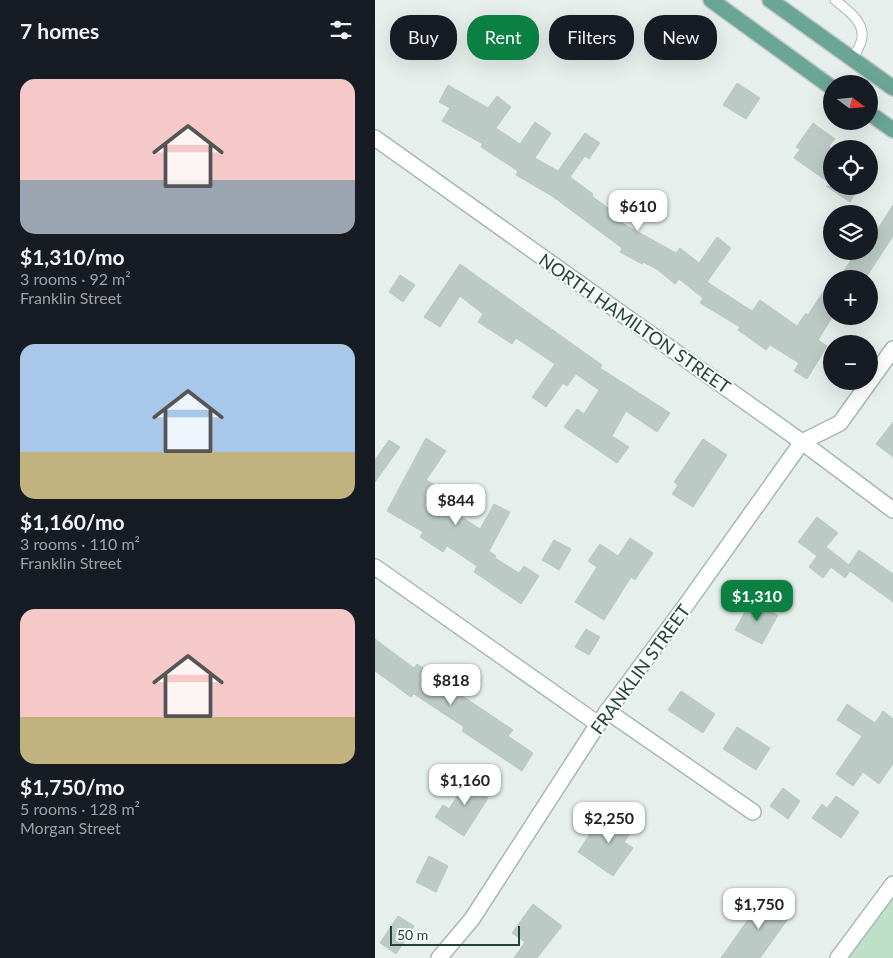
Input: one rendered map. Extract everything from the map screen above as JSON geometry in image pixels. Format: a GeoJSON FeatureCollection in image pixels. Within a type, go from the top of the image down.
{"type":"FeatureCollection","features":[{"type":"Feature","properties":{"kind":"main road"},"geometry":{"type":"LineString","coordinates":[[711,0],[823,81]]}},
{"type":"Feature","properties":{"kind":"main road"},"geometry":{"type":"LineString","coordinates":[[770,0],[893,88]]}},
{"type":"Feature","properties":{"kind":"main road"},"geometry":{"type":"LineString","coordinates":[[878,119],[893,130]]}},
{"type":"Feature","properties":{"kind":"street","name":"NORTH HAMILTON STREET"},"geometry":{"type":"LineString","coordinates":[[375,138],[802,442],[893,510]]}},
{"type":"Feature","properties":{"kind":"street","name":"FRANKLIN STREET"},"geometry":{"type":"LineString","coordinates":[[439,958],[472,918],[607,711],[686,605],[802,442],[839,423],[893,348]]}},
{"type":"Feature","properties":{"kind":"street"},"geometry":{"type":"LineString","coordinates":[[375,567],[598,724]]}},
{"type":"Feature","properties":{"kind":"street"},"geometry":{"type":"LineString","coordinates":[[607,711],[753,812]]}},
{"type":"Feature","properties":{"kind":"street"},"geometry":{"type":"LineString","coordinates":[[838,958],[893,884]]}},
{"type":"Feature","properties":{"kind":"lane"},"geometry":{"type":"LineString","coordinates":[[835,0],[853,15],[861,27],[862,38],[853,59]]}},
{"type":"Feature","properties":{"kind":"green space"},"geometry":{"type":"Polygon","coordinates":[[[893,892],[893,958],[844,958],[893,892]]]}},
{"type":"Feature","properties":{"kind":"building"},"geometry":{"type":"Polygon","coordinates":[[[737,83],[760,98],[746,119],[723,105],[737,83]]]}},
{"type":"Feature","properties":{"kind":"building"},"geometry":{"type":"Polygon","coordinates":[[[448,85],[488,108],[497,96],[511,107],[496,128],[520,144],[535,122],[551,133],[535,158],[558,171],[585,133],[600,143],[589,159],[585,156],[570,177],[624,220],[622,223],[676,253],[680,248],[699,263],[717,237],[731,248],[707,282],[752,311],[760,300],[797,326],[806,313],[808,315],[823,292],[823,325],[827,325],[818,340],[823,343],[823,353],[807,379],[794,371],[799,363],[770,345],[766,350],[738,330],[740,327],[700,303],[703,298],[679,279],[675,284],[658,270],[620,252],[622,248],[552,196],[516,175],[518,171],[481,147],[483,144],[442,121],[450,108],[439,102],[448,85]]]}},
{"type":"Feature","properties":{"kind":"building"},"geometry":{"type":"Polygon","coordinates":[[[813,123],[835,139],[823,140],[823,178],[794,158],[800,149],[796,147],[813,123]]]}},
{"type":"Feature","properties":{"kind":"building"},"geometry":{"type":"Polygon","coordinates":[[[840,195],[854,195],[850,202],[840,195]]]}},
{"type":"Feature","properties":{"kind":"building"},"geometry":{"type":"Polygon","coordinates":[[[893,205],[893,236],[878,259],[878,229],[893,205]]]}},
{"type":"Feature","properties":{"kind":"building"},"geometry":{"type":"Polygon","coordinates":[[[851,260],[877,260],[871,270],[845,270],[851,260]]]}},
{"type":"Feature","properties":{"kind":"building"},"geometry":{"type":"Polygon","coordinates":[[[460,264],[602,365],[600,368],[670,413],[657,432],[626,411],[612,436],[629,447],[617,463],[564,427],[577,409],[584,414],[599,390],[576,374],[567,386],[563,383],[546,407],[532,397],[555,364],[516,338],[512,344],[478,322],[483,314],[460,296],[440,327],[424,317],[460,264]]]}},
{"type":"Feature","properties":{"kind":"building"},"geometry":{"type":"Polygon","coordinates":[[[400,275],[415,285],[403,302],[389,292],[400,275]]]}},
{"type":"Feature","properties":{"kind":"building"},"geometry":{"type":"Polygon","coordinates":[[[893,422],[893,457],[876,444],[893,422]]]}},
{"type":"Feature","properties":{"kind":"building"},"geometry":{"type":"Polygon","coordinates":[[[426,438],[446,451],[426,480],[439,487],[432,498],[480,529],[494,504],[510,512],[489,551],[496,556],[495,558],[519,573],[524,566],[539,576],[521,604],[474,572],[477,566],[447,546],[443,552],[420,537],[423,532],[387,511],[426,438]]]}},
{"type":"Feature","properties":{"kind":"building"},"geometry":{"type":"Polygon","coordinates":[[[703,439],[727,455],[693,507],[672,494],[678,485],[674,482],[703,439]]]}},
{"type":"Feature","properties":{"kind":"building"},"geometry":{"type":"Polygon","coordinates":[[[389,440],[400,447],[375,482],[375,460],[389,440]]]}},
{"type":"Feature","properties":{"kind":"building"},"geometry":{"type":"Polygon","coordinates":[[[817,517],[838,533],[826,547],[849,565],[859,550],[893,574],[893,602],[850,571],[845,578],[831,567],[823,578],[809,567],[817,556],[798,542],[817,517]]]}},
{"type":"Feature","properties":{"kind":"building"},"geometry":{"type":"Polygon","coordinates":[[[630,538],[653,553],[635,580],[631,577],[604,620],[575,602],[597,567],[588,561],[600,544],[618,556],[630,538]]]}},
{"type":"Feature","properties":{"kind":"building"},"geometry":{"type":"Polygon","coordinates":[[[554,540],[571,549],[559,570],[542,560],[554,540]]]}},
{"type":"Feature","properties":{"kind":"building"},"geometry":{"type":"Polygon","coordinates":[[[751,601],[778,615],[762,644],[735,630],[751,601]]]}},
{"type":"Feature","properties":{"kind":"building"},"geometry":{"type":"Polygon","coordinates":[[[586,629],[600,637],[589,655],[575,647],[586,629]]]}},
{"type":"Feature","properties":{"kind":"building"},"geometry":{"type":"Polygon","coordinates":[[[375,639],[414,668],[417,664],[513,730],[508,736],[533,753],[522,771],[462,731],[464,727],[414,694],[411,697],[375,671],[375,639]]]}},
{"type":"Feature","properties":{"kind":"building"},"geometry":{"type":"Polygon","coordinates":[[[681,691],[715,714],[703,733],[668,710],[681,691]]]}},
{"type":"Feature","properties":{"kind":"building"},"geometry":{"type":"Polygon","coordinates":[[[847,704],[875,723],[883,711],[893,719],[893,764],[879,784],[863,772],[853,786],[836,774],[862,736],[837,720],[847,704]]]}},
{"type":"Feature","properties":{"kind":"building"},"geometry":{"type":"Polygon","coordinates":[[[737,727],[770,748],[756,770],[723,749],[737,727]]]}},
{"type":"Feature","properties":{"kind":"building"},"geometry":{"type":"Polygon","coordinates":[[[471,775],[490,787],[485,796],[488,798],[464,836],[435,817],[443,805],[449,809],[471,775]]]}},
{"type":"Feature","properties":{"kind":"building"},"geometry":{"type":"Polygon","coordinates":[[[783,788],[800,801],[788,819],[770,806],[783,788]]]}},
{"type":"Feature","properties":{"kind":"building"},"geometry":{"type":"Polygon","coordinates":[[[836,796],[859,812],[841,838],[812,818],[822,804],[827,808],[836,796]]]}},
{"type":"Feature","properties":{"kind":"building"},"geometry":{"type":"Polygon","coordinates":[[[617,812],[636,825],[624,842],[633,848],[613,876],[578,852],[597,823],[605,829],[617,812]]]}},
{"type":"Feature","properties":{"kind":"building"},"geometry":{"type":"Polygon","coordinates":[[[429,856],[448,866],[436,892],[416,882],[429,856]]]}},
{"type":"Feature","properties":{"kind":"building"},"geometry":{"type":"Polygon","coordinates":[[[766,894],[792,913],[760,958],[721,958],[766,894]]]}},
{"type":"Feature","properties":{"kind":"building"},"geometry":{"type":"Polygon","coordinates":[[[533,904],[562,926],[537,958],[514,958],[525,942],[512,933],[533,904]]]}},
{"type":"Feature","properties":{"kind":"building"},"geometry":{"type":"Polygon","coordinates":[[[398,916],[414,926],[396,954],[380,943],[398,916]]]}}]}
